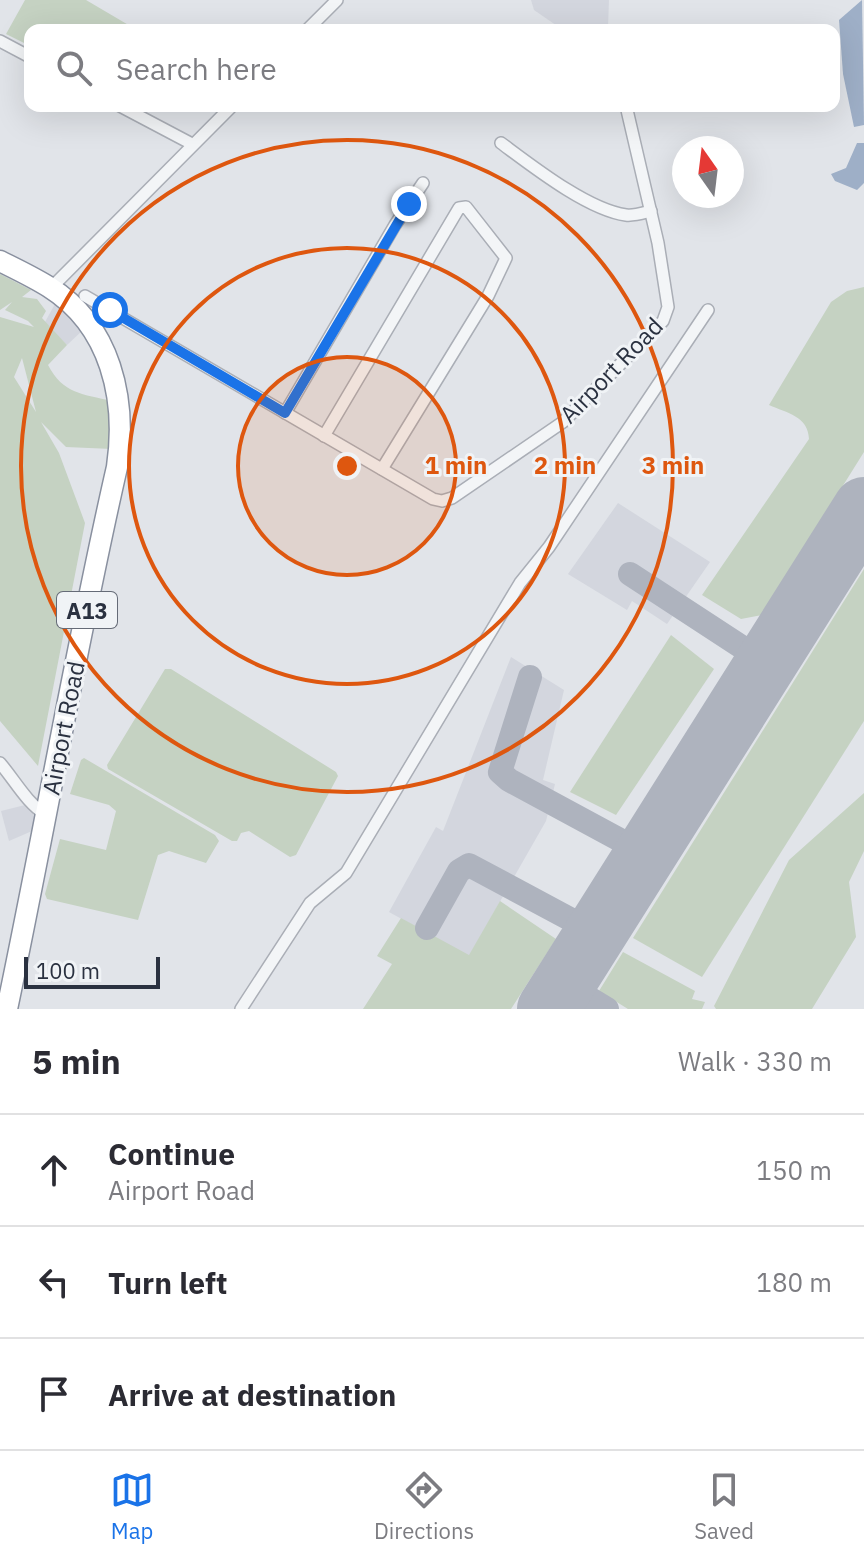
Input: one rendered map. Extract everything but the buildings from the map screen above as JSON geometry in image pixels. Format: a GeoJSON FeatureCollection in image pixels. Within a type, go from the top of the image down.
{"type":"FeatureCollection","features":[{"type":"Feature","properties":{"kind":"highway","name":"Airport Road"},"geometry":{"type":"LineString","coordinates":[[0,261],[51,288],[88,325],[107,354],[117,384],[121,426],[117,467],[66,705],[7,1009]]}},
{"type":"Feature","properties":{"kind":"street"},"geometry":{"type":"LineString","coordinates":[[313,24],[337,0]]}},
{"type":"Feature","properties":{"kind":"street"},"geometry":{"type":"LineString","coordinates":[[0,41],[24,54]]}},
{"type":"Feature","properties":{"kind":"street"},"geometry":{"type":"LineString","coordinates":[[131,112],[192,144]]}},
{"type":"Feature","properties":{"kind":"street"},"geometry":{"type":"LineString","coordinates":[[51,288],[226,112]]}},
{"type":"Feature","properties":{"kind":"street","name":"Airport Road"},"geometry":{"type":"LineString","coordinates":[[85,296],[433,499],[442,501],[452,498],[563,422],[663,321],[668,307],[651,211],[627,112]]}},
{"type":"Feature","properties":{"kind":"street"},"geometry":{"type":"LineString","coordinates":[[501,143],[558,183],[605,209],[628,216],[651,211]]}},
{"type":"Feature","properties":{"kind":"street"},"geometry":{"type":"LineString","coordinates":[[285,413],[395,225],[423,183]]}},
{"type":"Feature","properties":{"kind":"street"},"geometry":{"type":"LineString","coordinates":[[324,436],[459,208],[466,207],[506,258],[488,296],[382,469]]}},
{"type":"Feature","properties":{"kind":"street"},"geometry":{"type":"LineString","coordinates":[[241,1009],[310,903],[346,873],[520,583],[549,547],[708,310]]}},
{"type":"Feature","properties":{"kind":"street"},"geometry":{"type":"LineString","coordinates":[[0,763],[18,784],[29,804],[46,815]]}},
{"type":"Feature","properties":{"kind":"shaded area"},"geometry":{"type":"Polygon","coordinates":[[[531,0],[609,0],[608,24],[554,24],[534,10],[531,0]]]}},
{"type":"Feature","properties":{"kind":"shaded area"},"geometry":{"type":"Polygon","coordinates":[[[55,304],[84,329],[67,345],[45,322],[55,304]]]}},
{"type":"Feature","properties":{"kind":"shaded area"},"geometry":{"type":"Polygon","coordinates":[[[618,503],[710,562],[667,624],[632,601],[627,610],[568,574],[618,503]]]}},
{"type":"Feature","properties":{"kind":"shaded area"},"geometry":{"type":"Polygon","coordinates":[[[511,657],[564,690],[543,780],[555,784],[546,821],[469,956],[389,912],[436,827],[443,831],[511,657]]]}},
{"type":"Feature","properties":{"kind":"shaded area"},"geometry":{"type":"Polygon","coordinates":[[[29,804],[39,828],[9,841],[1,811],[29,804]]]}},
{"type":"Feature","properties":{"kind":"green space"},"geometry":{"type":"Polygon","coordinates":[[[25,0],[86,0],[127,24],[24,24],[24,43],[6,34],[25,0]]]}},
{"type":"Feature","properties":{"kind":"green space"},"geometry":{"type":"Polygon","coordinates":[[[0,274],[31,290],[22,297],[37,299],[46,311],[42,318],[67,345],[48,365],[60,382],[83,394],[112,401],[112,449],[66,447],[41,422],[59,453],[85,523],[38,766],[0,721],[0,317],[34,327],[5,310],[12,302],[0,310],[0,274]],[[22,358],[14,377],[36,412],[22,358]]]}},
{"type":"Feature","properties":{"kind":"green space"},"geometry":{"type":"Polygon","coordinates":[[[864,287],[864,452],[762,615],[741,619],[702,595],[809,439],[801,420],[769,405],[831,302],[847,291],[864,287]]]}},
{"type":"Feature","properties":{"kind":"green space"},"geometry":{"type":"Polygon","coordinates":[[[864,569],[864,721],[702,977],[633,938],[864,569]]]}},
{"type":"Feature","properties":{"kind":"green space"},"geometry":{"type":"Polygon","coordinates":[[[671,635],[714,669],[616,815],[570,792],[671,635]]]}},
{"type":"Feature","properties":{"kind":"green space"},"geometry":{"type":"Polygon","coordinates":[[[165,669],[171,669],[336,772],[338,776],[296,855],[290,857],[249,831],[241,833],[237,841],[232,841],[108,769],[107,765],[165,669]]]}},
{"type":"Feature","properties":{"kind":"green space"},"geometry":{"type":"Polygon","coordinates":[[[84,758],[215,835],[219,841],[206,863],[169,851],[158,855],[138,920],[47,899],[45,894],[60,839],[106,850],[116,811],[109,805],[70,794],[84,758]]]}},
{"type":"Feature","properties":{"kind":"green space"},"geometry":{"type":"Polygon","coordinates":[[[864,793],[864,851],[849,882],[856,937],[812,1009],[716,1009],[714,1006],[789,860],[864,793]]]}},
{"type":"Feature","properties":{"kind":"green space"},"geometry":{"type":"Polygon","coordinates":[[[500,901],[556,939],[511,1009],[363,1009],[392,964],[377,956],[401,918],[469,955],[500,901]]]}},
{"type":"Feature","properties":{"kind":"green space"},"geometry":{"type":"Polygon","coordinates":[[[623,952],[695,991],[692,999],[705,1002],[702,1009],[628,1009],[599,991],[623,952]]]}},
{"type":"Feature","properties":{"kind":"water"},"geometry":{"type":"Polygon","coordinates":[[[862,0],[864,125],[854,127],[843,74],[839,20],[862,0]]]}},
{"type":"Feature","properties":{"kind":"water"},"geometry":{"type":"Polygon","coordinates":[[[857,143],[864,143],[864,183],[857,190],[835,181],[831,174],[846,168],[857,143]]]}},
{"type":"Feature","properties":{"kind":"taxiway"},"geometry":{"type":"LineString","coordinates":[[630,574],[757,657],[761,671]]}},
{"type":"Feature","properties":{"kind":"taxiway"},"geometry":{"type":"LineString","coordinates":[[530,677],[500,772],[509,780],[646,854]]}},
{"type":"Feature","properties":{"kind":"taxiway"},"geometry":{"type":"LineString","coordinates":[[427,928],[459,871],[469,865],[596,933]]}},
{"type":"Feature","properties":{"kind":"taxiway"},"geometry":{"type":"LineString","coordinates":[[564,983],[607,1009]]}},
{"type":"Feature","properties":{"kind":"runway"},"geometry":{"type":"LineString","coordinates":[[548,1009],[864,508]]}},
{"type":"Feature","properties":{"kind":"route"},"geometry":{"type":"LineString","coordinates":[[110,310],[285,413],[409,204]]}}]}
